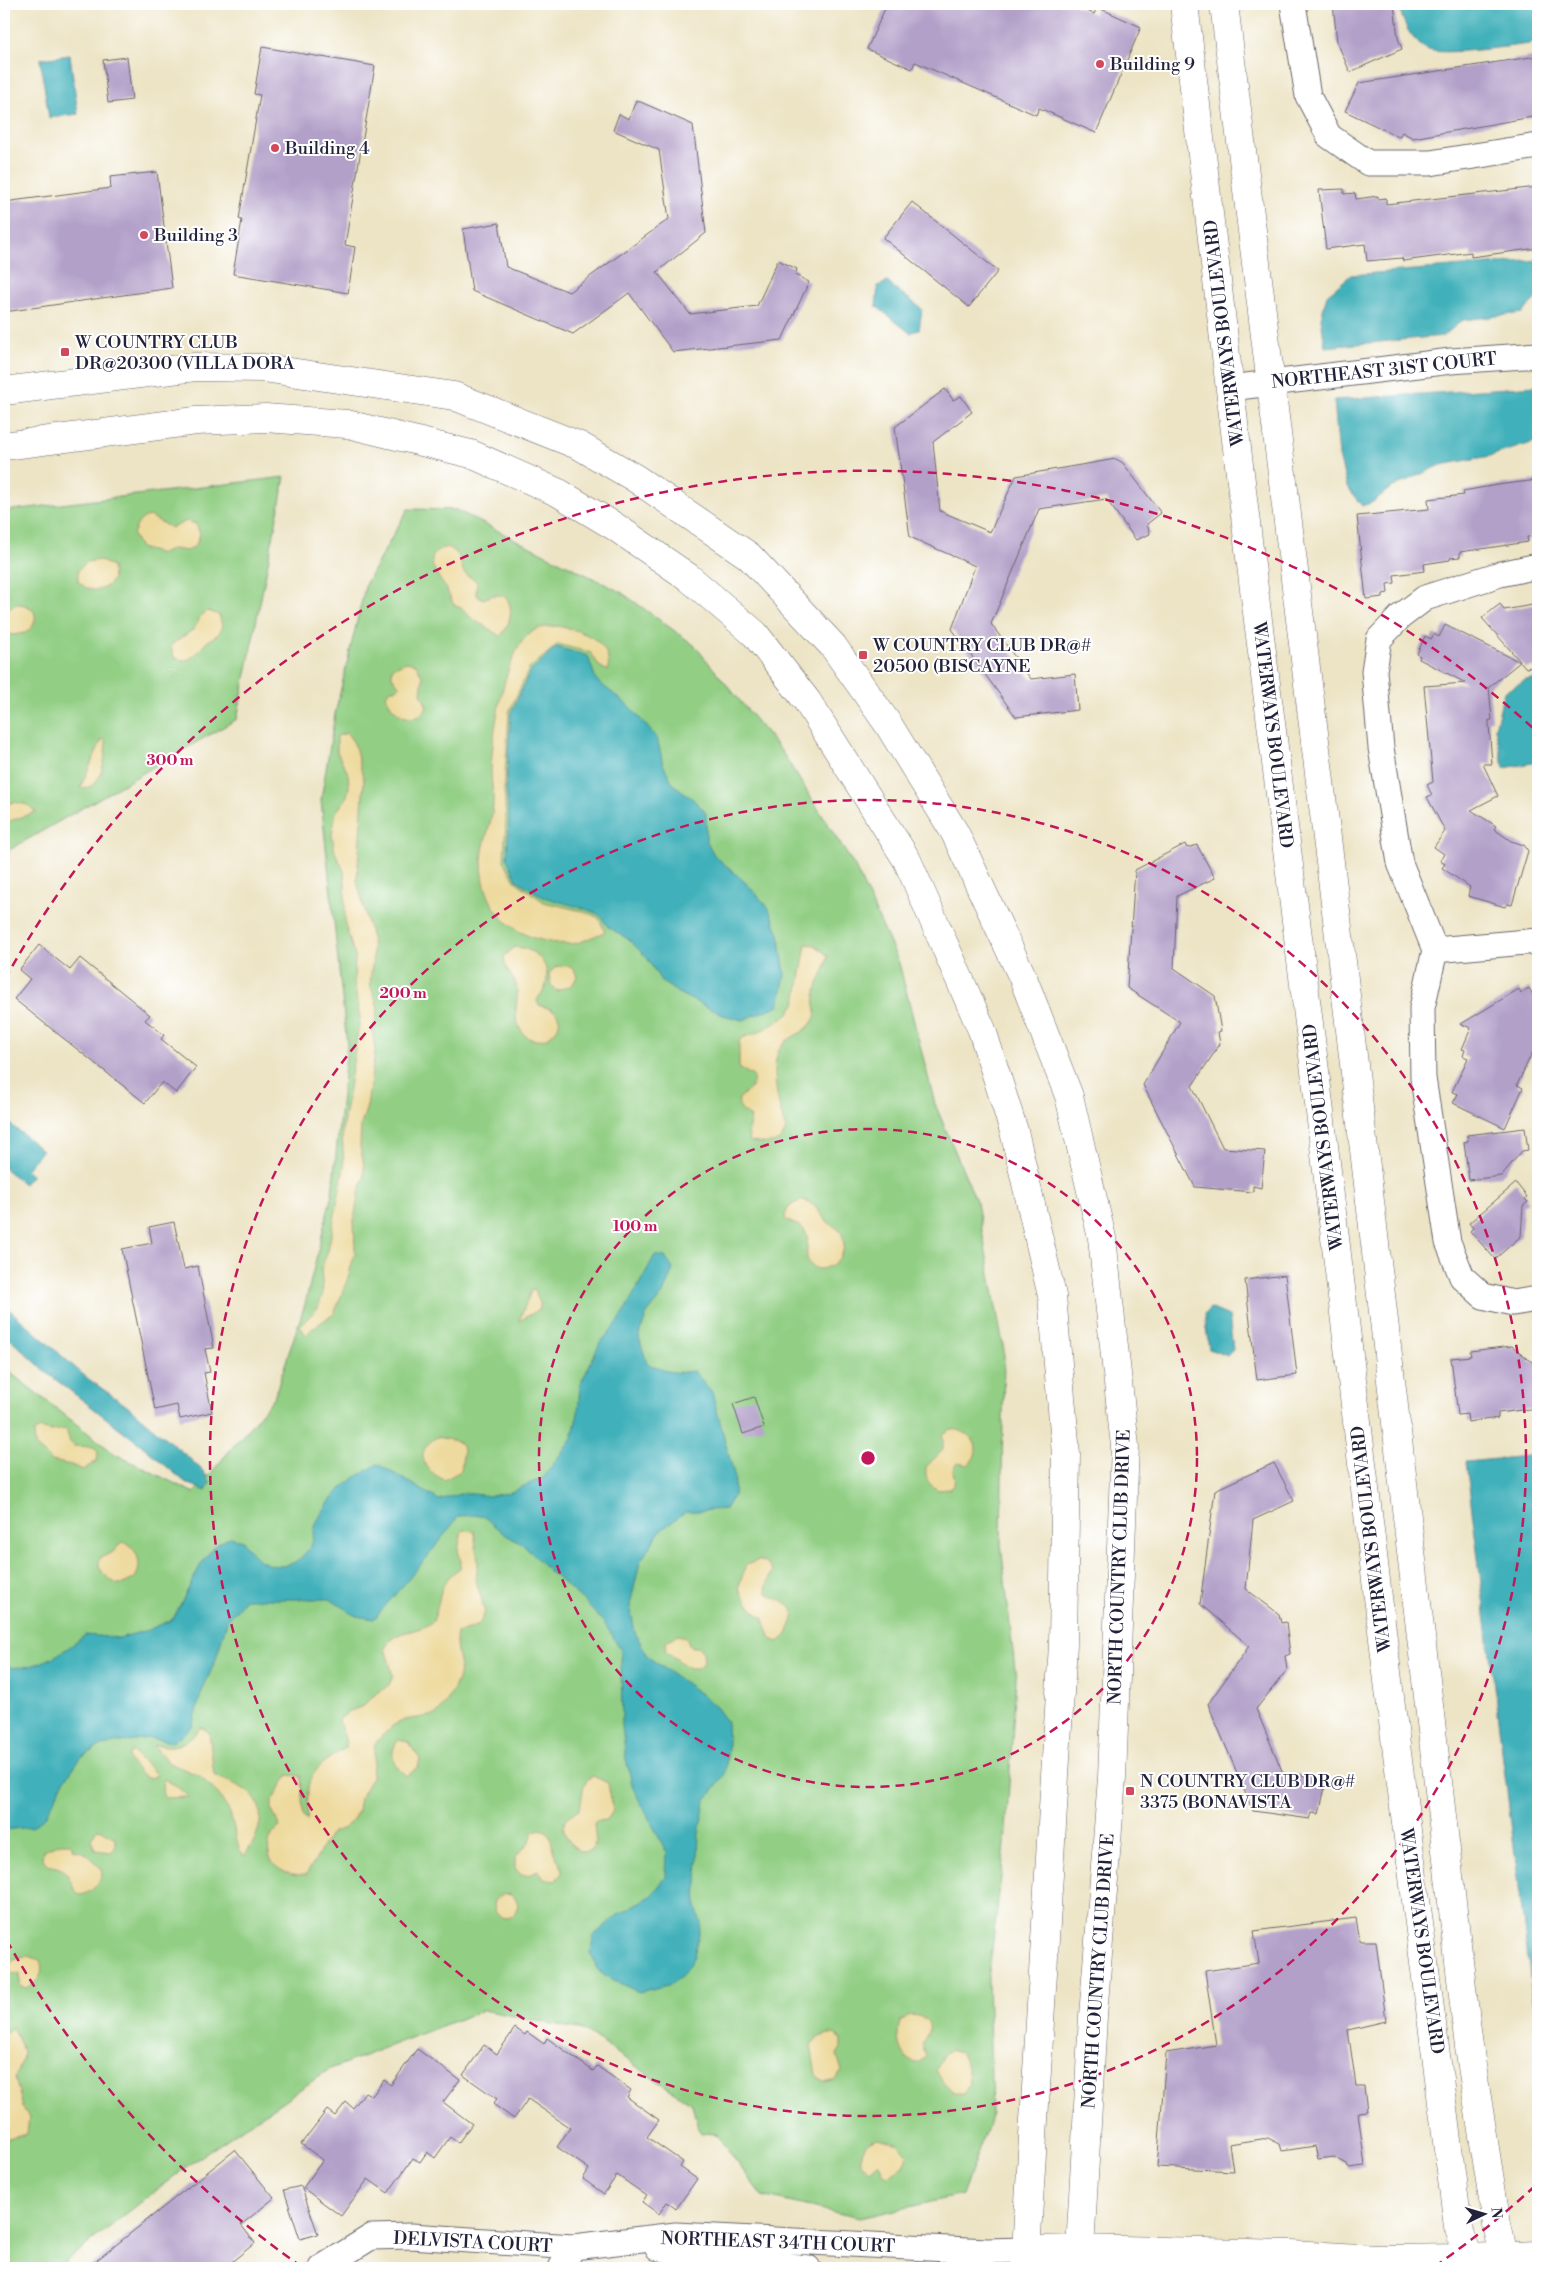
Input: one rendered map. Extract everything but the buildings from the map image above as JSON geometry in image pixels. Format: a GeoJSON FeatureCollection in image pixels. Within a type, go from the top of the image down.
{"type":"FeatureCollection","features":[{"type":"Feature","properties":{"kind":"street","name":"WATERWAYS BOULEVARD"},"geometry":{"type":"LineString","coordinates":[[1184,4],[1392,1714],[1458,2226],[1471,2263]]}},
{"type":"Feature","properties":{"kind":"street","name":"WATERWAYS BOULEVARD"},"geometry":{"type":"LineString","coordinates":[[1224,4],[1337,919],[1469,2047],[1497,2225],[1506,2263]]}},
{"type":"Feature","properties":{"kind":"street"},"geometry":{"type":"LineString","coordinates":[[1293,4],[1308,96],[1328,136],[1368,163],[1430,163],[1538,146]]}},
{"type":"Feature","properties":{"kind":"street","name":"NORTHEAST 31ST COURT"},"geometry":{"type":"LineString","coordinates":[[1230,388],[1451,361],[1538,355]]}},
{"type":"Feature","properties":{"kind":"street","name":"NORTH COUNTRY CLUB DRIVE"},"geometry":{"type":"LineString","coordinates":[[4,391],[195,367],[263,368],[454,396],[580,446],[634,478],[749,556],[833,646],[888,724],[956,833],[1023,978],[1069,1096],[1102,1238],[1125,1446],[1112,1778],[1093,2016],[1084,2218],[1080,2258]]}},
{"type":"Feature","properties":{"kind":"street"},"geometry":{"type":"LineString","coordinates":[[4,446],[196,421],[265,418],[346,424],[472,454],[559,492],[614,526],[688,577],[755,634],[807,701],[907,860],[982,1030],[1014,1131],[1052,1296],[1066,1454],[1063,1644],[1026,2259],[1291,2254],[1506,2263],[1538,2255]]}},
{"type":"Feature","properties":{"kind":"street"},"geometry":{"type":"LineString","coordinates":[[1538,566],[1500,574],[1425,598],[1400,617],[1379,639],[1374,671],[1380,748],[1400,863],[1435,950],[1422,1008],[1423,1078],[1448,1242],[1462,1277],[1483,1296],[1512,1303],[1538,1300]]}},
{"type":"Feature","properties":{"kind":"street"},"geometry":{"type":"LineString","coordinates":[[1435,950],[1538,941]]}},
{"type":"Feature","properties":{"kind":"street","name":"NORTHEAST 34TH COURT"},"geometry":{"type":"LineString","coordinates":[[568,2258],[619,2241],[676,2235],[987,2251],[1026,2259]]}},
{"type":"Feature","properties":{"kind":"street","name":"DELVISTA COURT"},"geometry":{"type":"LineString","coordinates":[[321,2268],[370,2237],[411,2236],[568,2258]]}},
{"type":"Feature","properties":{"kind":"street","name":"NORTHEAST 34TH COURT"},"geometry":{"type":"LineString","coordinates":[[619,2241],[729,2260],[808,2268]]}},
{"type":"Feature","properties":{"kind":"green space"},"geometry":{"type":"Polygon","coordinates":[[[285,477],[237,719],[4,853],[4,511],[285,477]]]}},
{"type":"Feature","properties":{"kind":"green space"},"geometry":{"type":"Polygon","coordinates":[[[408,509],[456,510],[621,592],[694,645],[782,752],[855,867],[899,963],[935,1104],[977,1203],[1004,1351],[1001,1544],[1016,1679],[1005,1845],[988,1980],[992,2113],[962,2195],[860,2218],[762,2196],[716,2134],[702,2133],[697,2124],[692,2104],[583,2030],[483,2010],[330,2069],[186,2167],[57,2268],[4,2268],[4,1368],[115,1454],[194,1493],[274,1398],[305,1304],[332,1194],[347,1045],[321,800],[335,714],[366,583],[408,509]]]}},
{"type":"Feature","properties":{"kind":"sand"},"geometry":{"type":"Polygon","coordinates":[[[150,516],[171,528],[187,521],[196,524],[200,534],[196,545],[188,551],[172,549],[162,554],[140,548],[133,535],[141,520],[150,516]]]}},
{"type":"Feature","properties":{"kind":"sand"},"geometry":{"type":"Polygon","coordinates":[[[447,547],[458,556],[465,574],[477,582],[476,595],[483,599],[494,595],[502,595],[510,604],[508,625],[500,636],[470,617],[463,609],[454,605],[432,564],[434,554],[447,547]]]}},
{"type":"Feature","properties":{"kind":"sand"},"geometry":{"type":"Polygon","coordinates":[[[100,560],[112,567],[113,579],[105,587],[91,590],[78,581],[78,570],[87,562],[100,560]]]}},
{"type":"Feature","properties":{"kind":"sand"},"geometry":{"type":"Polygon","coordinates":[[[17,604],[24,605],[33,610],[35,614],[34,624],[25,633],[13,635],[4,633],[4,610],[17,604]]]}},
{"type":"Feature","properties":{"kind":"sand"},"geometry":{"type":"Polygon","coordinates":[[[208,611],[219,615],[222,627],[219,633],[192,657],[184,660],[174,657],[171,648],[172,644],[194,629],[201,615],[208,611]]]}},
{"type":"Feature","properties":{"kind":"sand"},"geometry":{"type":"Polygon","coordinates":[[[556,626],[585,634],[600,644],[606,651],[608,671],[599,666],[591,653],[558,644],[529,669],[509,712],[504,790],[506,820],[504,861],[515,881],[544,902],[586,912],[599,918],[605,932],[574,944],[535,938],[520,932],[507,922],[496,911],[489,897],[484,880],[482,861],[493,805],[491,771],[494,738],[506,677],[521,643],[531,632],[540,628],[556,626]]]}},
{"type":"Feature","properties":{"kind":"sand"},"geometry":{"type":"Polygon","coordinates":[[[406,662],[416,664],[423,678],[421,693],[427,707],[422,714],[410,718],[398,713],[389,703],[386,696],[390,689],[397,689],[400,686],[392,677],[392,668],[406,662]]]}},
{"type":"Feature","properties":{"kind":"sand"},"geometry":{"type":"Polygon","coordinates":[[[347,733],[354,743],[364,780],[357,881],[372,939],[373,957],[370,984],[378,1008],[373,1033],[375,1052],[367,1106],[361,1125],[360,1147],[364,1165],[364,1178],[354,1219],[355,1252],[348,1278],[334,1314],[306,1335],[300,1326],[318,1308],[323,1293],[321,1268],[328,1251],[344,1167],[342,1132],[360,1018],[354,983],[355,957],[345,924],[344,871],[335,852],[332,835],[336,812],[346,799],[349,788],[348,773],[337,752],[337,736],[347,733]]]}},
{"type":"Feature","properties":{"kind":"sand"},"geometry":{"type":"Polygon","coordinates":[[[102,739],[106,741],[105,756],[98,779],[88,787],[80,788],[102,739]]]}},
{"type":"Feature","properties":{"kind":"sand"},"geometry":{"type":"Polygon","coordinates":[[[14,802],[28,805],[36,812],[4,823],[4,805],[14,802]]]}},
{"type":"Feature","properties":{"kind":"sand"},"geometry":{"type":"Polygon","coordinates":[[[806,944],[815,945],[828,956],[816,990],[815,1018],[807,1028],[783,1044],[778,1052],[775,1073],[776,1086],[780,1110],[786,1129],[776,1142],[750,1142],[748,1132],[751,1118],[741,1110],[739,1098],[752,1086],[753,1076],[739,1068],[739,1042],[742,1038],[759,1032],[789,1013],[796,1002],[806,944]]]}},
{"type":"Feature","properties":{"kind":"sand"},"geometry":{"type":"Polygon","coordinates":[[[515,947],[523,948],[536,954],[545,965],[547,980],[545,988],[537,1001],[539,1005],[554,1011],[559,1018],[559,1025],[554,1032],[539,1040],[530,1039],[523,1033],[517,1021],[516,986],[506,967],[504,956],[515,947]]]}},
{"type":"Feature","properties":{"kind":"sand"},"geometry":{"type":"Polygon","coordinates":[[[565,965],[574,969],[577,977],[572,985],[557,991],[551,985],[549,974],[555,967],[565,965]]]}},
{"type":"Feature","properties":{"kind":"sand"},"geometry":{"type":"Polygon","coordinates":[[[804,1200],[814,1206],[827,1221],[839,1230],[844,1240],[843,1250],[838,1260],[825,1268],[817,1269],[811,1265],[807,1257],[806,1233],[800,1226],[785,1219],[786,1211],[790,1206],[804,1200]]]}},
{"type":"Feature","properties":{"kind":"sand"},"geometry":{"type":"Polygon","coordinates":[[[535,1290],[540,1303],[540,1309],[519,1321],[531,1291],[535,1290]]]}},
{"type":"Feature","properties":{"kind":"sand"},"geometry":{"type":"Polygon","coordinates":[[[40,1428],[51,1431],[66,1429],[70,1442],[74,1446],[94,1447],[98,1452],[97,1461],[83,1470],[52,1461],[35,1446],[34,1432],[40,1428]]]}},
{"type":"Feature","properties":{"kind":"sand"},"geometry":{"type":"Polygon","coordinates":[[[951,1429],[958,1430],[970,1437],[974,1441],[976,1453],[968,1465],[957,1463],[953,1469],[954,1482],[950,1489],[939,1490],[928,1481],[926,1467],[943,1450],[943,1434],[951,1429]]]}},
{"type":"Feature","properties":{"kind":"sand"},"geometry":{"type":"Polygon","coordinates":[[[437,1437],[458,1442],[463,1448],[461,1471],[444,1480],[426,1466],[423,1455],[429,1443],[437,1437]]]}},
{"type":"Feature","properties":{"kind":"sand"},"geometry":{"type":"Polygon","coordinates":[[[462,1530],[474,1531],[478,1561],[476,1580],[485,1612],[479,1625],[457,1633],[456,1646],[460,1669],[458,1680],[451,1694],[436,1715],[405,1720],[392,1726],[375,1743],[372,1777],[360,1798],[358,1810],[353,1820],[344,1828],[331,1833],[306,1875],[284,1872],[273,1863],[269,1853],[268,1847],[272,1836],[280,1827],[272,1811],[272,1801],[288,1775],[301,1776],[303,1816],[307,1820],[308,1788],[313,1775],[328,1759],[346,1748],[339,1719],[350,1711],[364,1706],[369,1699],[389,1685],[393,1676],[385,1648],[391,1639],[400,1634],[424,1627],[433,1621],[443,1586],[452,1574],[460,1568],[461,1562],[458,1550],[462,1530]]]}},
{"type":"Feature","properties":{"kind":"sand"},"geometry":{"type":"Polygon","coordinates":[[[124,1542],[136,1553],[139,1569],[134,1579],[123,1584],[117,1584],[103,1573],[99,1562],[100,1558],[113,1552],[124,1542]]]}},
{"type":"Feature","properties":{"kind":"sand"},"geometry":{"type":"Polygon","coordinates":[[[759,1560],[767,1564],[772,1571],[766,1589],[767,1593],[788,1604],[793,1612],[793,1619],[788,1631],[778,1642],[771,1639],[763,1617],[753,1610],[740,1592],[739,1586],[746,1565],[759,1560]]]}},
{"type":"Feature","properties":{"kind":"sand"},"geometry":{"type":"Polygon","coordinates":[[[678,1635],[686,1637],[690,1647],[698,1647],[703,1652],[704,1661],[698,1668],[689,1668],[665,1651],[667,1640],[678,1635]]]}},
{"type":"Feature","properties":{"kind":"sand"},"geometry":{"type":"Polygon","coordinates":[[[201,1727],[209,1732],[214,1775],[245,1790],[259,1807],[260,1824],[254,1841],[244,1856],[239,1848],[230,1813],[219,1795],[200,1776],[169,1763],[153,1745],[175,1746],[191,1737],[201,1727]]]}},
{"type":"Feature","properties":{"kind":"sand"},"geometry":{"type":"Polygon","coordinates":[[[398,1740],[408,1742],[420,1759],[418,1767],[407,1776],[398,1768],[394,1760],[393,1751],[398,1740]]]}},
{"type":"Feature","properties":{"kind":"sand"},"geometry":{"type":"Polygon","coordinates":[[[132,1751],[157,1775],[147,1778],[141,1774],[129,1760],[132,1751]]]}},
{"type":"Feature","properties":{"kind":"sand"},"geometry":{"type":"Polygon","coordinates":[[[593,1776],[608,1783],[613,1811],[607,1820],[596,1821],[594,1824],[596,1842],[589,1851],[582,1852],[567,1838],[564,1824],[569,1816],[579,1810],[584,1786],[589,1778],[593,1776]]]}},
{"type":"Feature","properties":{"kind":"sand"},"geometry":{"type":"Polygon","coordinates":[[[164,1779],[175,1785],[189,1797],[165,1798],[162,1789],[164,1779]]]}},
{"type":"Feature","properties":{"kind":"sand"},"geometry":{"type":"Polygon","coordinates":[[[97,1829],[115,1838],[115,1848],[111,1852],[95,1850],[91,1839],[97,1829]]]}},
{"type":"Feature","properties":{"kind":"sand"},"geometry":{"type":"Polygon","coordinates":[[[539,1829],[547,1831],[554,1853],[561,1866],[562,1873],[555,1881],[544,1879],[538,1870],[528,1875],[521,1875],[515,1868],[515,1858],[530,1841],[533,1832],[539,1829]]]}},
{"type":"Feature","properties":{"kind":"sand"},"geometry":{"type":"Polygon","coordinates":[[[61,1843],[70,1843],[74,1850],[85,1853],[102,1869],[99,1882],[89,1892],[80,1895],[76,1892],[65,1872],[48,1865],[42,1858],[43,1850],[61,1843]]]}},
{"type":"Feature","properties":{"kind":"sand"},"geometry":{"type":"Polygon","coordinates":[[[506,1894],[511,1895],[517,1901],[517,1911],[511,1917],[506,1918],[501,1917],[495,1911],[494,1906],[495,1901],[501,1895],[506,1894]]]}},
{"type":"Feature","properties":{"kind":"sand"},"geometry":{"type":"Polygon","coordinates":[[[29,1956],[40,1960],[42,1970],[37,1981],[25,1988],[20,1986],[20,1974],[9,1973],[9,1967],[13,1960],[29,1956]]]}},
{"type":"Feature","properties":{"kind":"sand"},"geometry":{"type":"Polygon","coordinates":[[[909,2015],[923,2018],[929,2026],[922,2044],[926,2057],[918,2063],[906,2058],[898,2041],[900,2022],[909,2015]]]}},
{"type":"Feature","properties":{"kind":"sand"},"geometry":{"type":"Polygon","coordinates":[[[13,2027],[23,2051],[22,2062],[15,2077],[23,2108],[29,2117],[27,2134],[4,2140],[4,2035],[13,2027]]]}},
{"type":"Feature","properties":{"kind":"sand"},"geometry":{"type":"Polygon","coordinates":[[[834,2034],[842,2039],[842,2047],[837,2054],[842,2071],[836,2079],[824,2082],[816,2075],[811,2045],[817,2038],[834,2034]]]}},
{"type":"Feature","properties":{"kind":"sand"},"geometry":{"type":"Polygon","coordinates":[[[950,2050],[961,2053],[968,2070],[969,2085],[964,2093],[950,2090],[936,2070],[945,2053],[950,2050]]]}},
{"type":"Feature","properties":{"kind":"sand"},"geometry":{"type":"Polygon","coordinates":[[[879,2138],[899,2144],[908,2155],[903,2166],[890,2175],[883,2173],[882,2168],[878,2164],[870,2171],[861,2164],[861,2155],[864,2147],[870,2141],[879,2138]]]}},
{"type":"Feature","properties":{"kind":"water"},"geometry":{"type":"Polygon","coordinates":[[[1399,4],[1538,4],[1538,43],[1447,52],[1426,49],[1415,40],[1408,30],[1399,4]]]}},
{"type":"Feature","properties":{"kind":"water"},"geometry":{"type":"Polygon","coordinates":[[[70,55],[78,114],[49,118],[40,59],[70,55]]]}},
{"type":"Feature","properties":{"kind":"water"},"geometry":{"type":"Polygon","coordinates":[[[1538,260],[1538,296],[1523,313],[1463,320],[1443,336],[1325,347],[1321,318],[1327,295],[1351,275],[1538,260]]]}},
{"type":"Feature","properties":{"kind":"water"},"geometry":{"type":"Polygon","coordinates":[[[887,282],[922,309],[919,330],[910,333],[876,306],[878,286],[887,282]]]}},
{"type":"Feature","properties":{"kind":"water"},"geometry":{"type":"Polygon","coordinates":[[[1536,386],[1538,388],[1538,441],[1490,456],[1441,465],[1389,489],[1373,502],[1362,506],[1347,487],[1339,456],[1334,400],[1536,386]]]}},
{"type":"Feature","properties":{"kind":"water"},"geometry":{"type":"Polygon","coordinates":[[[556,647],[588,656],[596,680],[629,706],[657,738],[663,764],[673,784],[694,800],[706,813],[706,840],[714,855],[746,883],[768,907],[779,934],[785,974],[779,1005],[743,1020],[723,1015],[678,993],[661,981],[647,958],[628,939],[608,927],[600,915],[586,909],[543,897],[517,880],[507,859],[509,819],[506,788],[511,713],[530,672],[556,647]]]}},
{"type":"Feature","properties":{"kind":"water"},"geometry":{"type":"Polygon","coordinates":[[[1538,678],[1538,762],[1504,768],[1495,728],[1504,692],[1526,680],[1538,678]]]}},
{"type":"Feature","properties":{"kind":"water"},"geometry":{"type":"Polygon","coordinates":[[[4,1119],[42,1150],[26,1170],[32,1175],[24,1184],[4,1168],[4,1119]]]}},
{"type":"Feature","properties":{"kind":"water"},"geometry":{"type":"Polygon","coordinates":[[[655,1255],[665,1257],[673,1269],[663,1294],[646,1315],[639,1338],[647,1363],[670,1372],[694,1371],[712,1392],[735,1478],[734,1495],[725,1509],[685,1512],[660,1531],[640,1562],[630,1605],[635,1633],[648,1657],[701,1694],[717,1708],[727,1722],[728,1748],[725,1774],[705,1801],[699,1833],[696,1907],[701,1923],[694,1957],[685,1972],[672,1984],[639,1992],[612,1980],[597,1969],[591,1953],[593,1936],[619,1914],[651,1896],[666,1877],[667,1853],[633,1788],[626,1759],[622,1726],[621,1651],[605,1624],[582,1599],[548,1570],[522,1544],[504,1534],[482,1515],[459,1516],[424,1561],[374,1619],[356,1616],[330,1599],[245,1599],[227,1621],[216,1659],[201,1694],[192,1727],[172,1742],[149,1738],[102,1745],[81,1757],[62,1784],[46,1816],[32,1827],[4,1830],[4,1666],[26,1667],[48,1660],[85,1635],[119,1638],[148,1630],[173,1619],[200,1566],[214,1546],[230,1537],[243,1541],[257,1558],[266,1563],[284,1566],[293,1563],[302,1557],[310,1547],[317,1521],[335,1495],[352,1480],[378,1464],[439,1500],[464,1493],[491,1496],[511,1492],[544,1477],[572,1438],[578,1413],[580,1385],[600,1343],[619,1321],[655,1255]]]}},
{"type":"Feature","properties":{"kind":"water"},"geometry":{"type":"Polygon","coordinates":[[[4,1305],[87,1378],[127,1406],[188,1457],[204,1472],[210,1483],[206,1491],[185,1482],[140,1444],[47,1373],[4,1333],[4,1305]]]}},
{"type":"Feature","properties":{"kind":"water"},"geometry":{"type":"Polygon","coordinates":[[[1210,1308],[1229,1316],[1233,1350],[1227,1356],[1209,1349],[1204,1314],[1210,1308]]]}},
{"type":"Feature","properties":{"kind":"water"},"geometry":{"type":"Polygon","coordinates":[[[1538,1455],[1538,2040],[1466,1462],[1538,1455]]]}},
{"type":"Feature","properties":{"kind":"place","name":"Building 9"},"geometry":{"type":"Point","coordinates":[1100,64]}},
{"type":"Feature","properties":{"kind":"place","name":"Building 4"},"geometry":{"type":"Point","coordinates":[275,148]}},
{"type":"Feature","properties":{"kind":"place","name":"Building 3"},"geometry":{"type":"Point","coordinates":[144,235]}},
{"type":"Feature","properties":{"kind":"place","name":"W COUNTRY CLUB DR@20300 (VILLA DORA"},"geometry":{"type":"Point","coordinates":[65,352]}},
{"type":"Feature","properties":{"kind":"place","name":"W COUNTRY CLUB DR@# 20500 (BISCAYNE"},"geometry":{"type":"Point","coordinates":[863,655]}},
{"type":"Feature","properties":{"kind":"place","name":"N COUNTRY CLUB DR@# 3375 (BONAVISTA"},"geometry":{"type":"Point","coordinates":[1130,1791]}}]}
